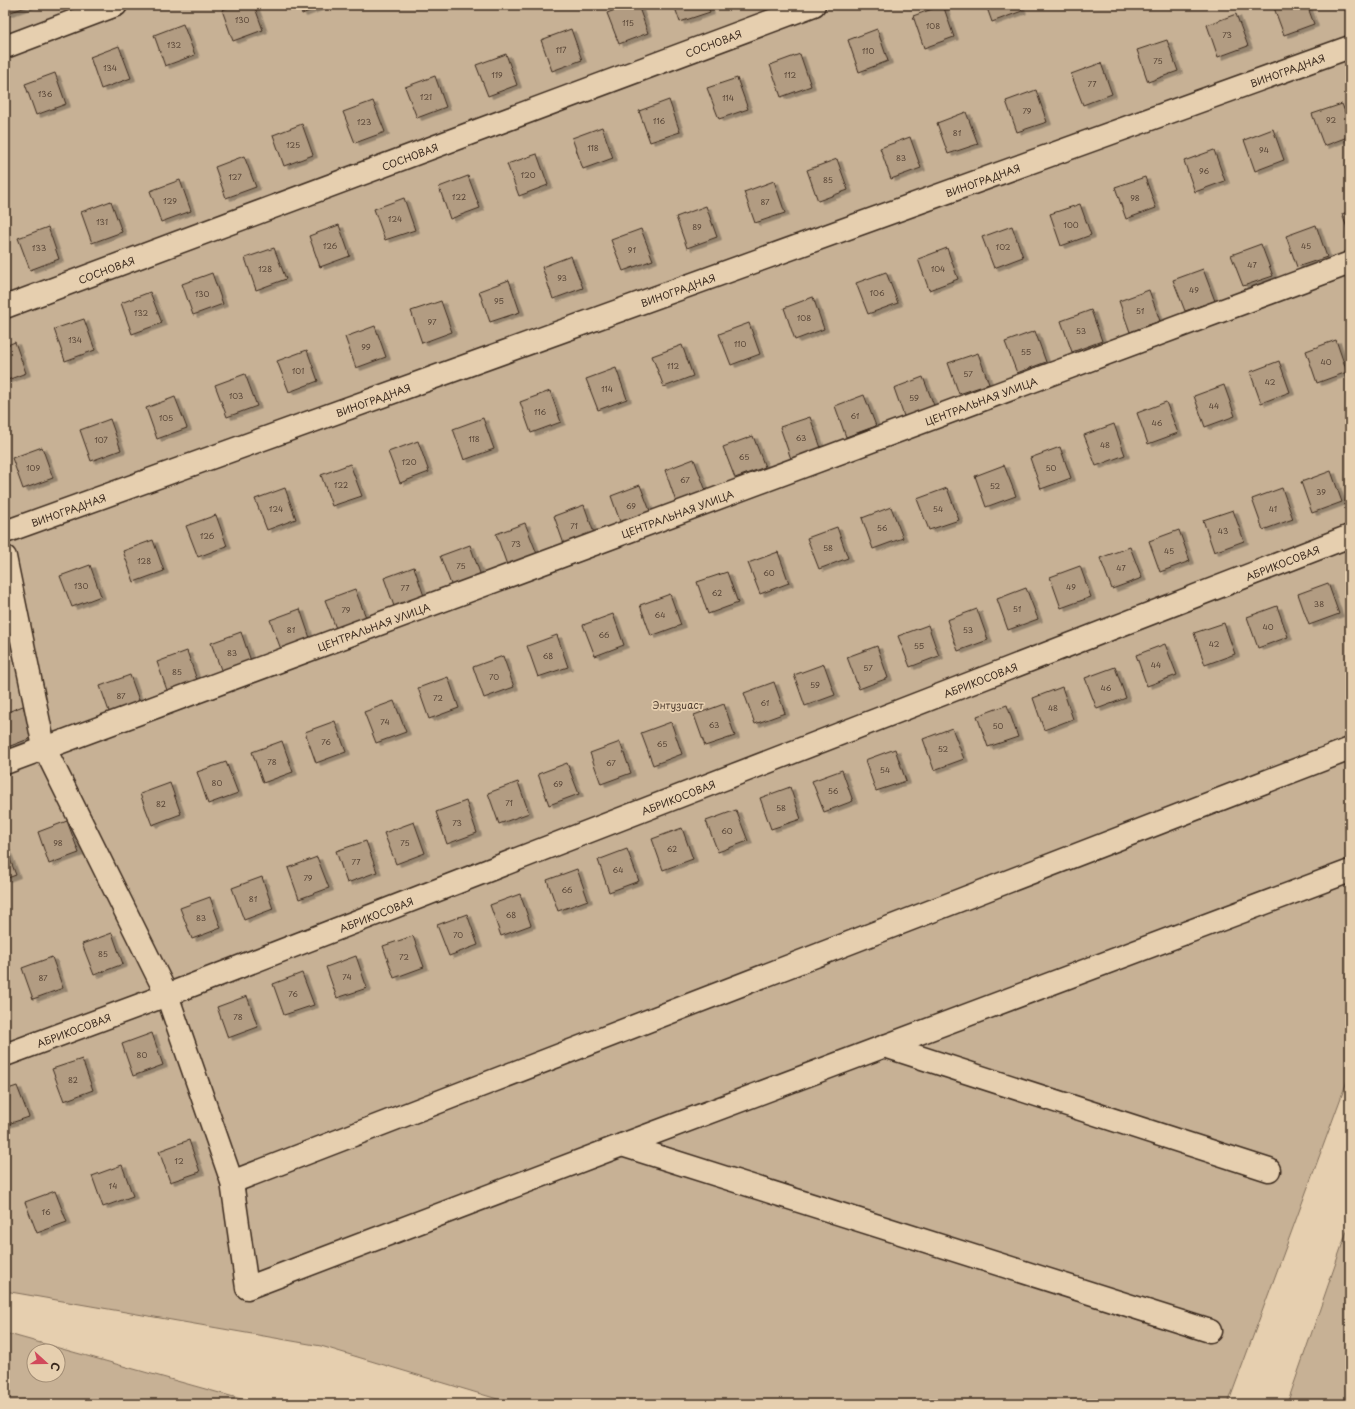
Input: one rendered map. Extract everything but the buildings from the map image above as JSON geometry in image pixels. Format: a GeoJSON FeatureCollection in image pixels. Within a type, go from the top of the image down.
{"type":"FeatureCollection","features":[{"type":"Feature","properties":{"kind":"street"},"geometry":{"type":"LineString","coordinates":[[5,47],[116,5]]}},
{"type":"Feature","properties":{"kind":"street","name":"СОСНОВАЯ"},"geometry":{"type":"LineString","coordinates":[[5,307],[814,5]]}},
{"type":"Feature","properties":{"kind":"street","name":"ВИНОГРАДНАЯ"},"geometry":{"type":"LineString","coordinates":[[5,532],[1350,47]]}},
{"type":"Feature","properties":{"kind":"street","name":"ЦЕНТРАЛЬНАЯ УЛИЦА"},"geometry":{"type":"LineString","coordinates":[[5,763],[1350,263]]}},
{"type":"Feature","properties":{"kind":"street","name":"АБРИКОСОВАЯ"},"geometry":{"type":"LineString","coordinates":[[5,1055],[167,995],[1350,536]]}},
{"type":"Feature","properties":{"kind":"street"},"geometry":{"type":"LineString","coordinates":[[5,557],[44,748],[167,995],[232,1182],[247,1288],[1350,871]]}},
{"type":"Feature","properties":{"kind":"street"},"geometry":{"type":"LineString","coordinates":[[232,1182],[1350,749]]}},
{"type":"Feature","properties":{"kind":"street"},"geometry":{"type":"LineString","coordinates":[[885,1046],[1269,1170]]}},
{"type":"Feature","properties":{"kind":"street"},"geometry":{"type":"LineString","coordinates":[[622,1145],[1210,1331]]}},
{"type":"Feature","properties":{"kind":"green space","name":"Энтузиаст"},"geometry":{"type":"Polygon","coordinates":[[[5,5],[1350,5],[1350,1073],[1228,1404],[514,1404],[321,1346],[5,1291],[5,5]]]}},
{"type":"Feature","properties":{"kind":"green space"},"geometry":{"type":"Polygon","coordinates":[[[1350,1222],[1350,1404],[1287,1404],[1350,1222]]]}},
{"type":"Feature","properties":{"kind":"green space"},"geometry":{"type":"Polygon","coordinates":[[[5,1333],[41,1343],[26,1343],[26,1383],[66,1383],[66,1350],[259,1404],[5,1404],[5,1333]]]}}]}
